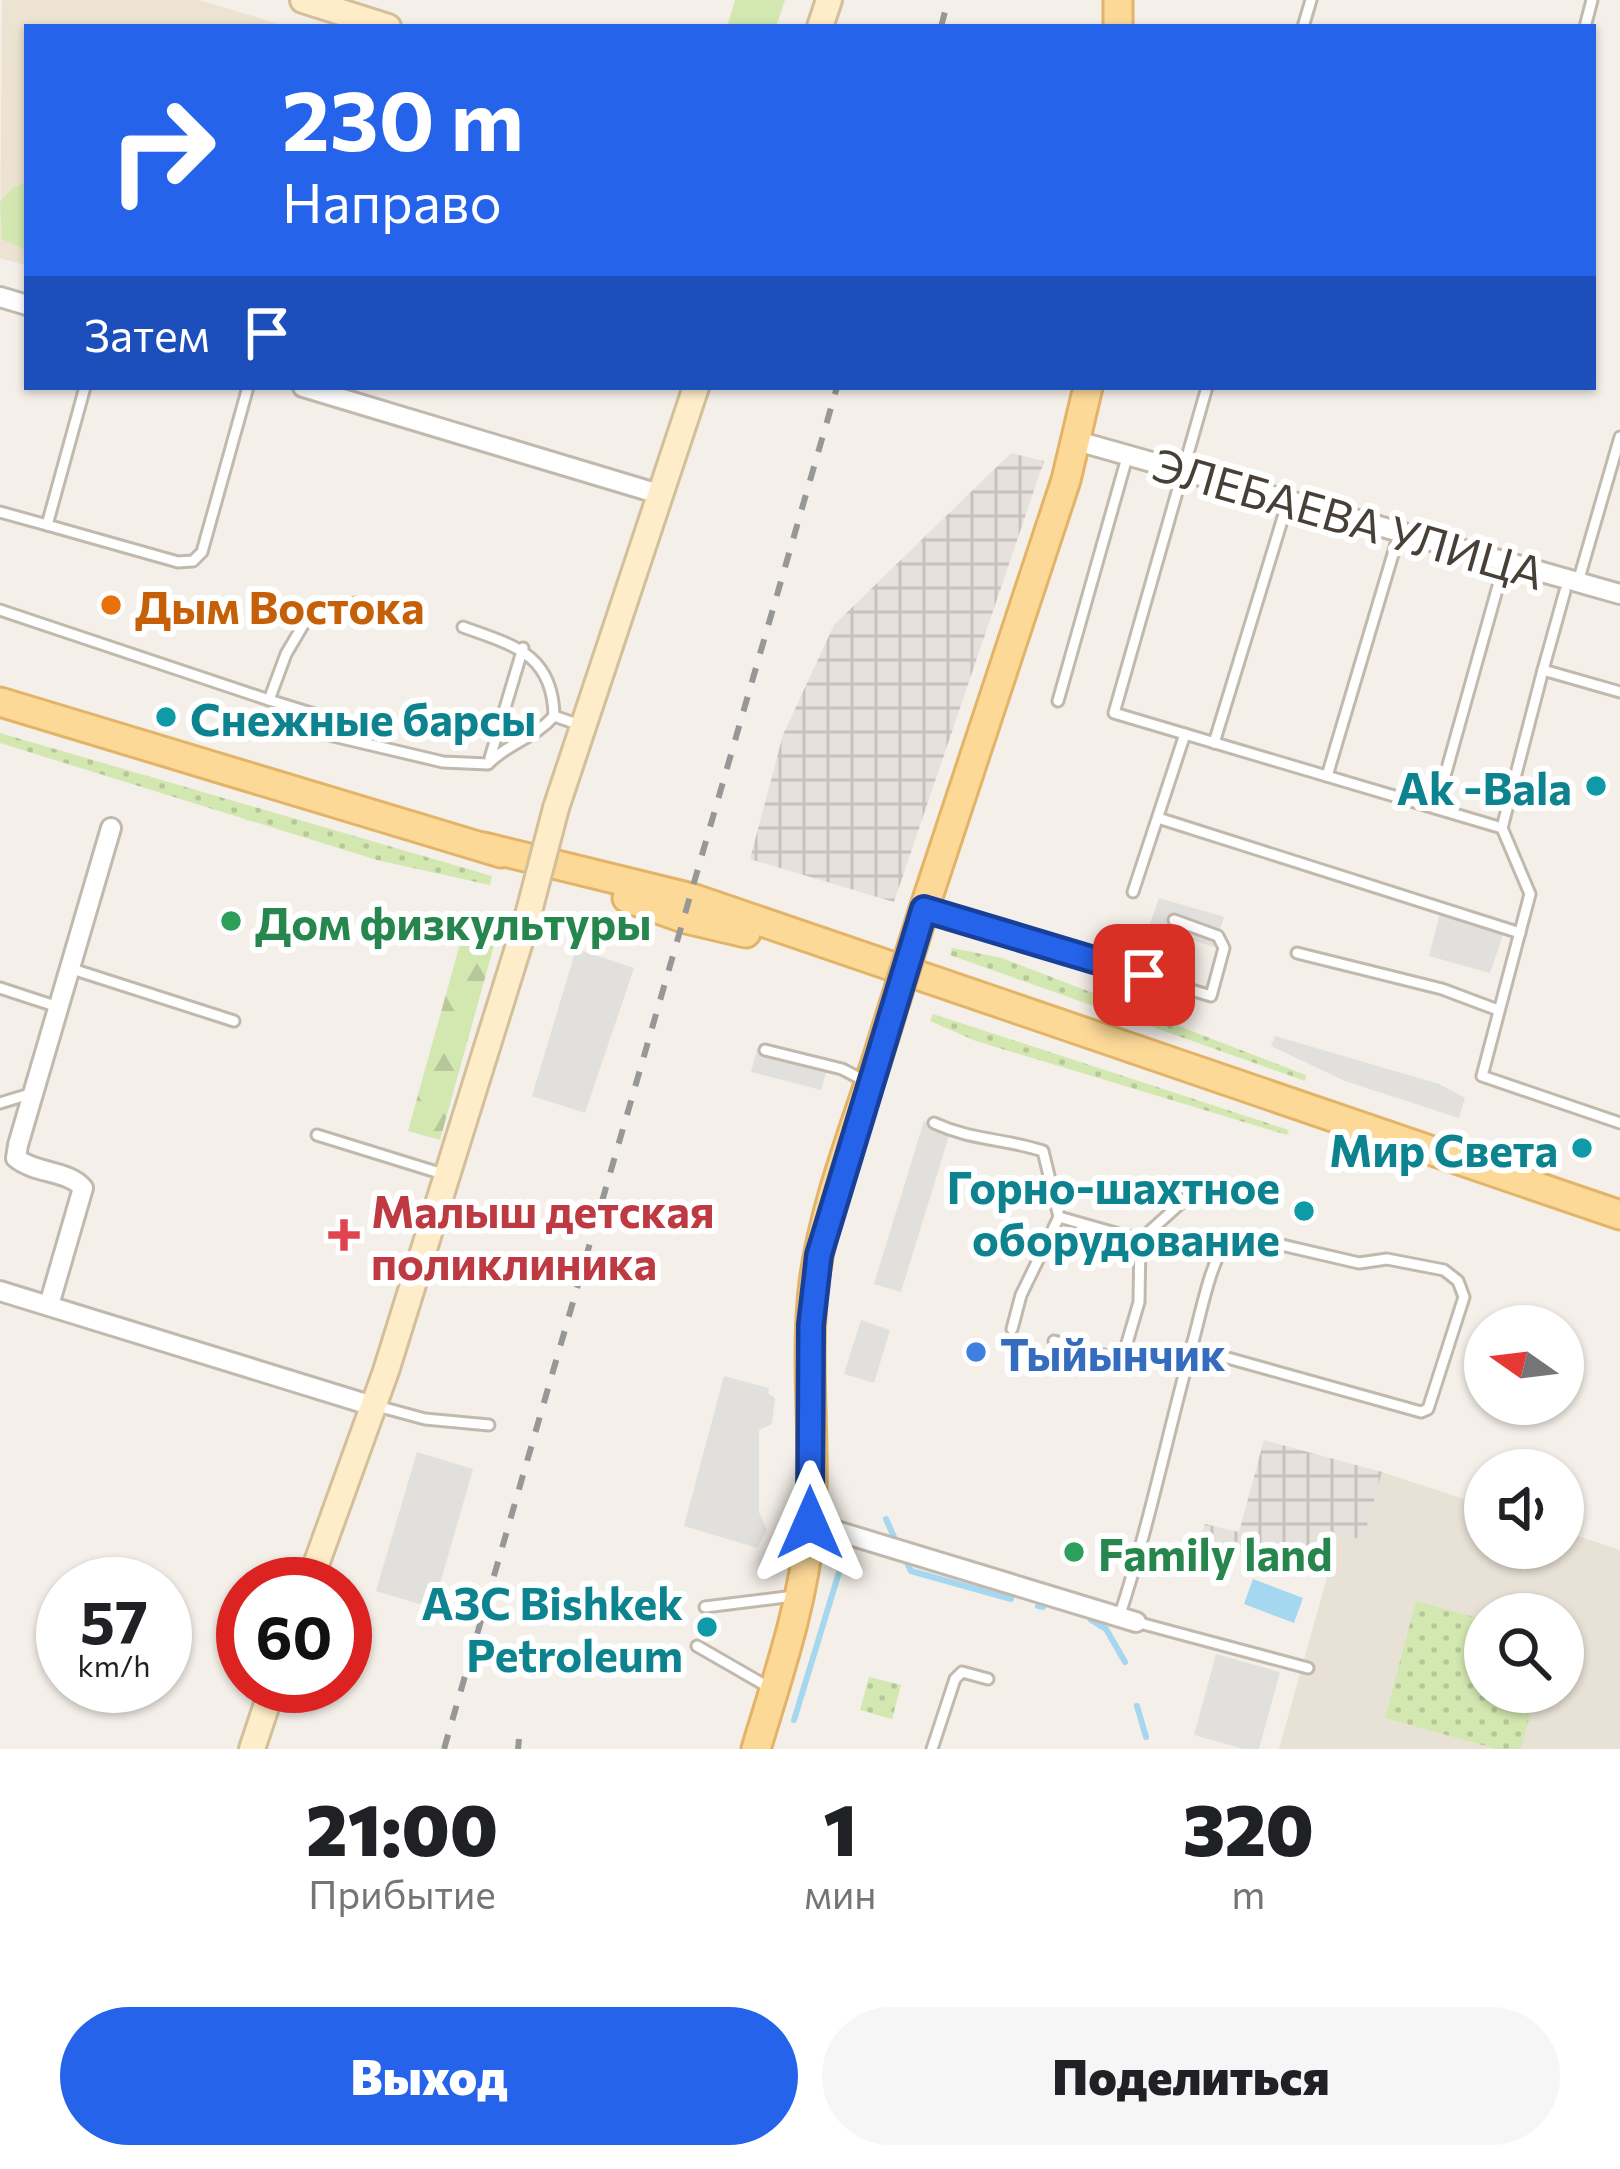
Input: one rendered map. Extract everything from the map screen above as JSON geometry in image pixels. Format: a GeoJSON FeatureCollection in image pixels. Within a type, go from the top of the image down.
{"type":"FeatureCollection","features":[{"type":"Feature","properties":{"kind":"main road"},"geometry":{"type":"LineString","coordinates":[[756,1749],[799,1596],[810,1523],[814,1286],[838,1183],[1077,441],[1087,390]]}},
{"type":"Feature","properties":{"kind":"main road"},"geometry":{"type":"LineString","coordinates":[[0,702],[484,847],[686,919],[867,959],[1620,1215]]}},
{"type":"Feature","properties":{"kind":"street"},"geometry":{"type":"LineString","coordinates":[[302,0],[378,24]]}},
{"type":"Feature","properties":{"kind":"street"},"geometry":{"type":"LineString","coordinates":[[313,390],[659,494]]}},
{"type":"Feature","properties":{"kind":"street"},"geometry":{"type":"LineString","coordinates":[[319,1557],[373,1406],[527,919],[556,808],[695,390]]}},
{"type":"Feature","properties":{"kind":"street","name":"ЭЛЕБАЕВА УЛИЦА"},"geometry":{"type":"LineString","coordinates":[[1077,441],[1505,561],[1572,587],[1620,594]]}},
{"type":"Feature","properties":{"kind":"street"},"geometry":{"type":"LineString","coordinates":[[49,1306],[83,1188],[76,1180],[8,1158],[33,1093],[111,828]]}},
{"type":"Feature","properties":{"kind":"street"},"geometry":{"type":"LineString","coordinates":[[0,1291],[373,1406]]}},
{"type":"Feature","properties":{"kind":"street"},"geometry":{"type":"LineString","coordinates":[[810,1523],[1127,1619]]}},
{"type":"Feature","properties":{"kind":"street"},"geometry":{"type":"LineString","coordinates":[[252,1749],[264,1713]]}},
{"type":"Feature","properties":{"kind":"lane"},"geometry":{"type":"LineString","coordinates":[[47,526],[84,390]]}},
{"type":"Feature","properties":{"kind":"lane"},"geometry":{"type":"LineString","coordinates":[[0,512],[178,562],[193,562],[202,552],[247,390]]}},
{"type":"Feature","properties":{"kind":"lane"},"geometry":{"type":"LineString","coordinates":[[1206,390],[1114,713],[1502,828]]}},
{"type":"Feature","properties":{"kind":"lane"},"geometry":{"type":"LineString","coordinates":[[1620,437],[1544,670],[1502,828],[1530,894],[1481,1076],[1620,1123]]}},
{"type":"Feature","properties":{"kind":"lane"},"geometry":{"type":"LineString","coordinates":[[1058,701],[1128,454]]}},
{"type":"Feature","properties":{"kind":"lane"},"geometry":{"type":"LineString","coordinates":[[1214,743],[1289,500]]}},
{"type":"Feature","properties":{"kind":"lane"},"geometry":{"type":"LineString","coordinates":[[1327,776],[1400,531]]}},
{"type":"Feature","properties":{"kind":"lane"},"geometry":{"type":"LineString","coordinates":[[1436,808],[1505,561]]}},
{"type":"Feature","properties":{"kind":"lane"},"geometry":{"type":"LineString","coordinates":[[268,700],[286,654],[309,615],[355,603]]}},
{"type":"Feature","properties":{"kind":"lane"},"geometry":{"type":"LineString","coordinates":[[0,610],[327,718],[328,735],[443,762],[488,764],[500,751],[538,733],[554,716],[554,694],[523,648],[463,627]]}},
{"type":"Feature","properties":{"kind":"lane"},"geometry":{"type":"LineString","coordinates":[[488,764],[523,648]]}},
{"type":"Feature","properties":{"kind":"lane"},"geometry":{"type":"LineString","coordinates":[[1544,670],[1620,692]]}},
{"type":"Feature","properties":{"kind":"lane"},"geometry":{"type":"LineString","coordinates":[[554,716],[583,726]]}},
{"type":"Feature","properties":{"kind":"lane"},"geometry":{"type":"LineString","coordinates":[[1133,892],[1185,734]]}},
{"type":"Feature","properties":{"kind":"lane"},"geometry":{"type":"LineString","coordinates":[[1158,818],[1520,934]]}},
{"type":"Feature","properties":{"kind":"lane"},"geometry":{"type":"LineString","coordinates":[[924,909],[1211,996],[1224,948],[1218,936],[1174,920]]}},
{"type":"Feature","properties":{"kind":"lane"},"geometry":{"type":"LineString","coordinates":[[1297,953],[1442,989],[1498,1010]]}},
{"type":"Feature","properties":{"kind":"lane"},"geometry":{"type":"LineString","coordinates":[[69,968],[234,1021]]}},
{"type":"Feature","properties":{"kind":"lane"},"geometry":{"type":"LineString","coordinates":[[0,988],[58,1006]]}},
{"type":"Feature","properties":{"kind":"lane"},"geometry":{"type":"LineString","coordinates":[[765,1050],[842,1069],[870,1083]]}},
{"type":"Feature","properties":{"kind":"lane"},"geometry":{"type":"LineString","coordinates":[[0,1102],[33,1093]]}},
{"type":"Feature","properties":{"kind":"lane"},"geometry":{"type":"LineString","coordinates":[[934,1123],[967,1138],[1013,1142],[1043,1151],[1059,1216],[1021,1295],[1012,1328]]}},
{"type":"Feature","properties":{"kind":"lane"},"geometry":{"type":"LineString","coordinates":[[316,1135],[447,1175]]}},
{"type":"Feature","properties":{"kind":"lane"},"geometry":{"type":"LineString","coordinates":[[1054,1341],[1123,1360],[1139,1302],[1140,1240],[1191,1194]]}},
{"type":"Feature","properties":{"kind":"lane"},"geometry":{"type":"LineString","coordinates":[[1059,1216],[1140,1240]]}},
{"type":"Feature","properties":{"kind":"lane"},"geometry":{"type":"LineString","coordinates":[[1192,1348],[1421,1412],[1428,1409],[1464,1297],[1458,1281],[1444,1270],[1387,1259],[1359,1263],[1243,1236],[1226,1238],[1218,1253],[1192,1348],[1127,1619],[1307,1668]]}},
{"type":"Feature","properties":{"kind":"lane"},"geometry":{"type":"LineString","coordinates":[[373,1406],[425,1419],[489,1425]]}},
{"type":"Feature","properties":{"kind":"lane"},"geometry":{"type":"LineString","coordinates":[[705,1607],[799,1596]]}},
{"type":"Feature","properties":{"kind":"lane"},"geometry":{"type":"LineString","coordinates":[[697,1646],[774,1690]]}},
{"type":"Feature","properties":{"kind":"lane"},"geometry":{"type":"LineString","coordinates":[[933,1749],[956,1679],[962,1672],[988,1679]]}},
{"type":"Feature","properties":{"kind":"shaded area"},"geometry":{"type":"Polygon","coordinates":[[[2,0],[199,0],[279,24],[24,24],[24,265],[0,258],[2,0]]]}},
{"type":"Feature","properties":{"kind":"shaded area"},"geometry":{"type":"Polygon","coordinates":[[[1011,453],[1044,461],[894,902],[750,859],[783,735],[834,625],[1011,453]]]}},
{"type":"Feature","properties":{"kind":"shaded area"},"geometry":{"type":"Polygon","coordinates":[[[1159,898],[1224,917],[1214,947],[1149,926],[1159,898]]]}},
{"type":"Feature","properties":{"kind":"shaded area"},"geometry":{"type":"Polygon","coordinates":[[[957,905],[1063,936],[1060,948],[953,917],[957,905]]]}},
{"type":"Feature","properties":{"kind":"shaded area"},"geometry":{"type":"Polygon","coordinates":[[[1440,913],[1504,932],[1490,973],[1429,956],[1440,913]]]}},
{"type":"Feature","properties":{"kind":"shaded area"},"geometry":{"type":"Polygon","coordinates":[[[576,949],[634,968],[585,1113],[532,1096],[576,949]]]}},
{"type":"Feature","properties":{"kind":"shaded area"},"geometry":{"type":"Polygon","coordinates":[[[1275,1036],[1439,1084],[1465,1098],[1459,1118],[1345,1081],[1271,1046],[1275,1036]]]}},
{"type":"Feature","properties":{"kind":"shaded area"},"geometry":{"type":"Polygon","coordinates":[[[757,1050],[827,1069],[821,1090],[751,1072],[757,1050]]]}},
{"type":"Feature","properties":{"kind":"shaded area"},"geometry":{"type":"Polygon","coordinates":[[[924,1121],[951,1129],[901,1292],[874,1284],[924,1121]]]}},
{"type":"Feature","properties":{"kind":"shaded area"},"geometry":{"type":"Polygon","coordinates":[[[861,1320],[890,1330],[874,1383],[844,1374],[861,1320]]]}},
{"type":"Feature","properties":{"kind":"shaded area"},"geometry":{"type":"Polygon","coordinates":[[[724,1376],[769,1388],[775,1398],[772,1424],[759,1430],[759,1512],[767,1530],[757,1548],[684,1526],[724,1376]]]}},
{"type":"Feature","properties":{"kind":"shaded area"},"geometry":{"type":"Polygon","coordinates":[[[1264,1440],[1382,1472],[1363,1540],[1339,1534],[1328,1577],[1200,1541],[1205,1524],[1239,1532],[1264,1440]]]}},
{"type":"Feature","properties":{"kind":"shaded area"},"geometry":{"type":"Polygon","coordinates":[[[417,1452],[473,1469],[433,1608],[376,1591],[417,1452]]]}},
{"type":"Feature","properties":{"kind":"shaded area"},"geometry":{"type":"Polygon","coordinates":[[[1382,1472],[1464,1499],[1464,1569],[1584,1569],[1584,1538],[1620,1550],[1620,1749],[1279,1749],[1339,1534],[1363,1540],[1382,1472]]]}},
{"type":"Feature","properties":{"kind":"shaded area"},"geometry":{"type":"Polygon","coordinates":[[[1216,1654],[1280,1672],[1259,1749],[1194,1735],[1216,1654]]]}},
{"type":"Feature","properties":{"kind":"green space"},"geometry":{"type":"Polygon","coordinates":[[[735,0],[785,0],[777,24],[728,24],[735,0]]]}},
{"type":"Feature","properties":{"kind":"green space"},"geometry":{"type":"Polygon","coordinates":[[[24,183],[24,250],[2,239],[0,202],[13,187],[24,183]]]}},
{"type":"Feature","properties":{"kind":"green space"},"geometry":{"type":"Polygon","coordinates":[[[0,733],[492,876],[490,885],[377,860],[0,743],[0,733]]]}},
{"type":"Feature","properties":{"kind":"green space"},"geometry":{"type":"Polygon","coordinates":[[[468,915],[500,924],[440,1140],[408,1131],[468,915]]]}},
{"type":"Feature","properties":{"kind":"green space"},"geometry":{"type":"Polygon","coordinates":[[[952,948],[1002,958],[1306,1075],[1305,1081],[950,955],[952,948]]]}},
{"type":"Feature","properties":{"kind":"green space"},"geometry":{"type":"Polygon","coordinates":[[[933,1014],[1289,1130],[1287,1135],[976,1041],[930,1021],[933,1014]]]}},
{"type":"Feature","properties":{"kind":"green space"},"geometry":{"type":"Polygon","coordinates":[[[1416,1601],[1464,1614],[1464,1713],[1530,1713],[1521,1749],[1497,1749],[1385,1718],[1416,1601]]]}},
{"type":"Feature","properties":{"kind":"green space"},"geometry":{"type":"Polygon","coordinates":[[[869,1677],[901,1685],[892,1719],[860,1710],[869,1677]]]}},
{"type":"Feature","properties":{"kind":"water"},"geometry":{"type":"Polygon","coordinates":[[[1253,1579],[1303,1598],[1294,1623],[1244,1604],[1253,1579]]]}},
{"type":"Feature","properties":{"kind":"waterway"},"geometry":{"type":"LineString","coordinates":[[886,1519],[894,1537]]}},
{"type":"Feature","properties":{"kind":"waterway"},"geometry":{"type":"LineString","coordinates":[[794,1720],[844,1556]]}},
{"type":"Feature","properties":{"kind":"waterway"},"geometry":{"type":"LineString","coordinates":[[908,1565],[911,1571],[1011,1599]]}},
{"type":"Feature","properties":{"kind":"waterway"},"geometry":{"type":"LineString","coordinates":[[1038,1606],[1043,1607]]}},
{"type":"Feature","properties":{"kind":"waterway"},"geometry":{"type":"LineString","coordinates":[[1091,1620],[1106,1629],[1125,1662]]}},
{"type":"Feature","properties":{"kind":"waterway"},"geometry":{"type":"LineString","coordinates":[[1137,1706],[1146,1737]]}},
{"type":"Feature","properties":{"kind":"railway"},"geometry":{"type":"LineString","coordinates":[[942,24],[948,0]]}},
{"type":"Feature","properties":{"kind":"railway"},"geometry":{"type":"LineString","coordinates":[[444,1749],[836,390]]}},
{"type":"Feature","properties":{"kind":"railway"},"geometry":{"type":"LineString","coordinates":[[518,1749],[519,1739]]}},
{"type":"Feature","properties":{"kind":"place","name":"Дым Востока"},"geometry":{"type":"Point","coordinates":[111,605]}},
{"type":"Feature","properties":{"kind":"place","name":"Снежные барсы"},"geometry":{"type":"Point","coordinates":[166,717]}},
{"type":"Feature","properties":{"kind":"place","name":"Ak -Bala"},"geometry":{"type":"Point","coordinates":[1596,786]}},
{"type":"Feature","properties":{"kind":"place","name":"Дом физкультуры"},"geometry":{"type":"Point","coordinates":[231,921]}},
{"type":"Feature","properties":{"kind":"place","name":"Мир Света"},"geometry":{"type":"Point","coordinates":[1582,1148]}},
{"type":"Feature","properties":{"kind":"place","name":"Горно-шахтное оборудование"},"geometry":{"type":"Point","coordinates":[1304,1211]}},
{"type":"Feature","properties":{"kind":"place","name":"Малыш детская поликлиника"},"geometry":{"type":"Point","coordinates":[344,1235]}},
{"type":"Feature","properties":{"kind":"place","name":"Тыйынчик"},"geometry":{"type":"Point","coordinates":[976,1352]}},
{"type":"Feature","properties":{"kind":"place","name":"Family land"},"geometry":{"type":"Point","coordinates":[1074,1552]}},
{"type":"Feature","properties":{"kind":"place","name":"АЗС Bishkek Petroleum"},"geometry":{"type":"Point","coordinates":[707,1627]}},
{"type":"Feature","properties":{"kind":"route"},"geometry":{"type":"LineString","coordinates":[[810,1523],[811,1325],[819,1255],[924,909],[1144,975]]}}]}
